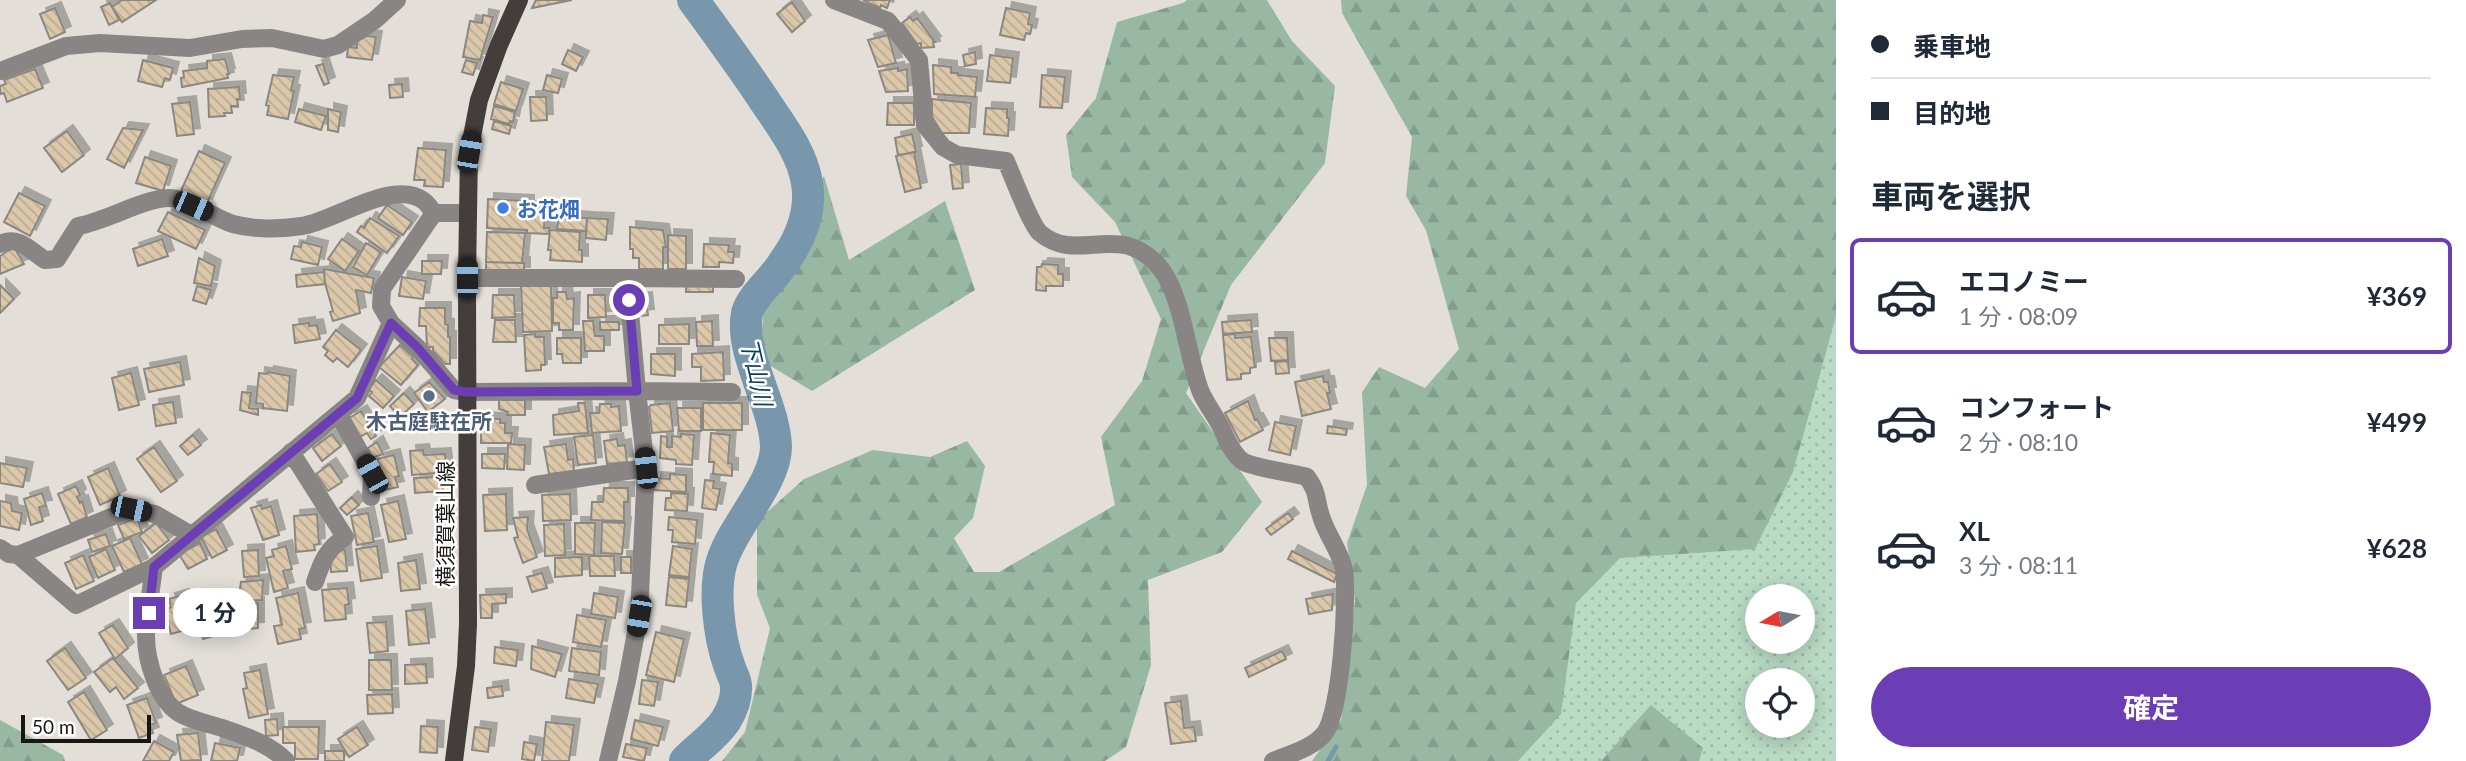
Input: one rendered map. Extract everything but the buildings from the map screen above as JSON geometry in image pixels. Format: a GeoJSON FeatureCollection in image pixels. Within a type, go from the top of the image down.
{"type":"FeatureCollection","features":[{"type":"Feature","properties":{"kind":"main road","name":"横須賀葉山線"},"geometry":{"type":"LineString","coordinates":[[454,761],[466,666],[468,624],[469,152],[479,100],[519,0]]}},
{"type":"Feature","properties":{"kind":"street"},"geometry":{"type":"LineString","coordinates":[[0,71],[66,46],[100,43],[190,48],[242,39],[272,38],[324,49],[338,45],[397,0]]}},
{"type":"Feature","properties":{"kind":"street"},"geometry":{"type":"LineString","coordinates":[[834,0],[888,21],[919,60],[925,125],[943,147],[957,155],[1006,160],[1038,232],[1054,241],[1072,246],[1125,243],[1148,254],[1163,272],[1178,307],[1201,393],[1212,408],[1231,447],[1243,462],[1307,477],[1316,490],[1321,516],[1344,569],[1342,655],[1334,715],[1325,733],[1308,747],[1273,761]]}},
{"type":"Feature","properties":{"kind":"street"},"geometry":{"type":"LineString","coordinates":[[0,244],[17,240],[45,260],[57,259],[78,226],[156,200],[172,198],[234,224],[280,229],[307,225],[384,197],[406,194],[424,201],[434,213]]}},
{"type":"Feature","properties":{"kind":"street"},"geometry":{"type":"LineString","coordinates":[[434,213],[468,213]]}},
{"type":"Feature","properties":{"kind":"street"},"geometry":{"type":"LineString","coordinates":[[434,213],[382,289],[381,306],[391,323],[417,347],[454,390],[732,392]]}},
{"type":"Feature","properties":{"kind":"street"},"geometry":{"type":"LineString","coordinates":[[467,278],[736,279]]}},
{"type":"Feature","properties":{"kind":"street"},"geometry":{"type":"LineString","coordinates":[[608,761],[639,616],[646,468],[627,278]]}},
{"type":"Feature","properties":{"kind":"street"},"geometry":{"type":"LineString","coordinates":[[18,555],[76,605],[154,567],[357,398],[391,323]]}},
{"type":"Feature","properties":{"kind":"street"},"geometry":{"type":"LineString","coordinates":[[338,415],[372,474],[371,497]]}},
{"type":"Feature","properties":{"kind":"street"},"geometry":{"type":"LineString","coordinates":[[291,452],[345,537],[332,545],[324,556],[315,582]]}},
{"type":"Feature","properties":{"kind":"street"},"geometry":{"type":"LineString","coordinates":[[535,485],[646,468]]}},
{"type":"Feature","properties":{"kind":"street"},"geometry":{"type":"LineString","coordinates":[[0,548],[9,554],[18,555],[131,509],[155,514],[193,536]]}},
{"type":"Feature","properties":{"kind":"street"},"geometry":{"type":"LineString","coordinates":[[154,567],[146,637],[156,680],[167,703],[181,714],[250,738],[277,751],[286,761]]}},
{"type":"Feature","properties":{"kind":"green space"},"geometry":{"type":"Polygon","coordinates":[[[1187,0],[1267,0],[1292,41],[1335,86],[1325,163],[1231,285],[1186,393],[1262,502],[1222,552],[1148,580],[1151,665],[1126,747],[1105,761],[722,761],[745,732],[770,628],[757,595],[757,521],[804,479],[873,450],[930,457],[967,441],[985,466],[973,518],[954,538],[974,572],[999,572],[1115,505],[1101,437],[1142,381],[1161,319],[1115,222],[1072,177],[1066,135],[1096,98],[1117,22],[1187,0]]]}},
{"type":"Feature","properties":{"kind":"green space"},"geometry":{"type":"Polygon","coordinates":[[[1341,0],[1836,0],[1836,316],[1793,472],[1755,549],[1620,558],[1576,603],[1561,714],[1518,761],[1312,761],[1341,720],[1355,601],[1347,543],[1367,485],[1362,392],[1379,367],[1425,388],[1459,349],[1426,230],[1406,196],[1412,137],[1342,13],[1341,0]]]}},
{"type":"Feature","properties":{"kind":"green space"},"geometry":{"type":"Polygon","coordinates":[[[1836,74],[1836,761],[1456,761],[1836,74]]]}},
{"type":"Feature","properties":{"kind":"green space"},"geometry":{"type":"Polygon","coordinates":[[[824,176],[849,260],[945,201],[975,290],[812,391],[759,359],[769,255],[824,176]]]}},
{"type":"Feature","properties":{"kind":"green space"},"geometry":{"type":"Polygon","coordinates":[[[1651,705],[1703,748],[1699,761],[1601,761],[1651,705]]]}},
{"type":"Feature","properties":{"kind":"green space"},"geometry":{"type":"Polygon","coordinates":[[[0,720],[63,755],[65,761],[0,761],[0,720]]]}},
{"type":"Feature","properties":{"kind":"waterway","name":"下山川"},"geometry":{"type":"LineString","coordinates":[[685,761],[722,726],[735,699],[735,682],[725,654],[720,627],[719,572],[727,547],[769,475],[776,447],[770,414],[748,345],[747,313],[754,299],[794,246],[804,222],[808,196],[801,161],[791,141],[693,0]]}},
{"type":"Feature","properties":{"kind":"waterway"},"geometry":{"type":"LineString","coordinates":[[1328,761],[1336,747]]}},
{"type":"Feature","properties":{"kind":"place","name":"お花畑"},"geometry":{"type":"Point","coordinates":[503,208]}},
{"type":"Feature","properties":{"kind":"place","name":"木古庭駐在所"},"geometry":{"type":"Point","coordinates":[429,396]}},
{"type":"Feature","properties":{"kind":"route"},"geometry":{"type":"LineString","coordinates":[[149,613],[154,567],[357,398],[391,323],[417,347],[454,390],[637,391],[629,300]]}}]}
